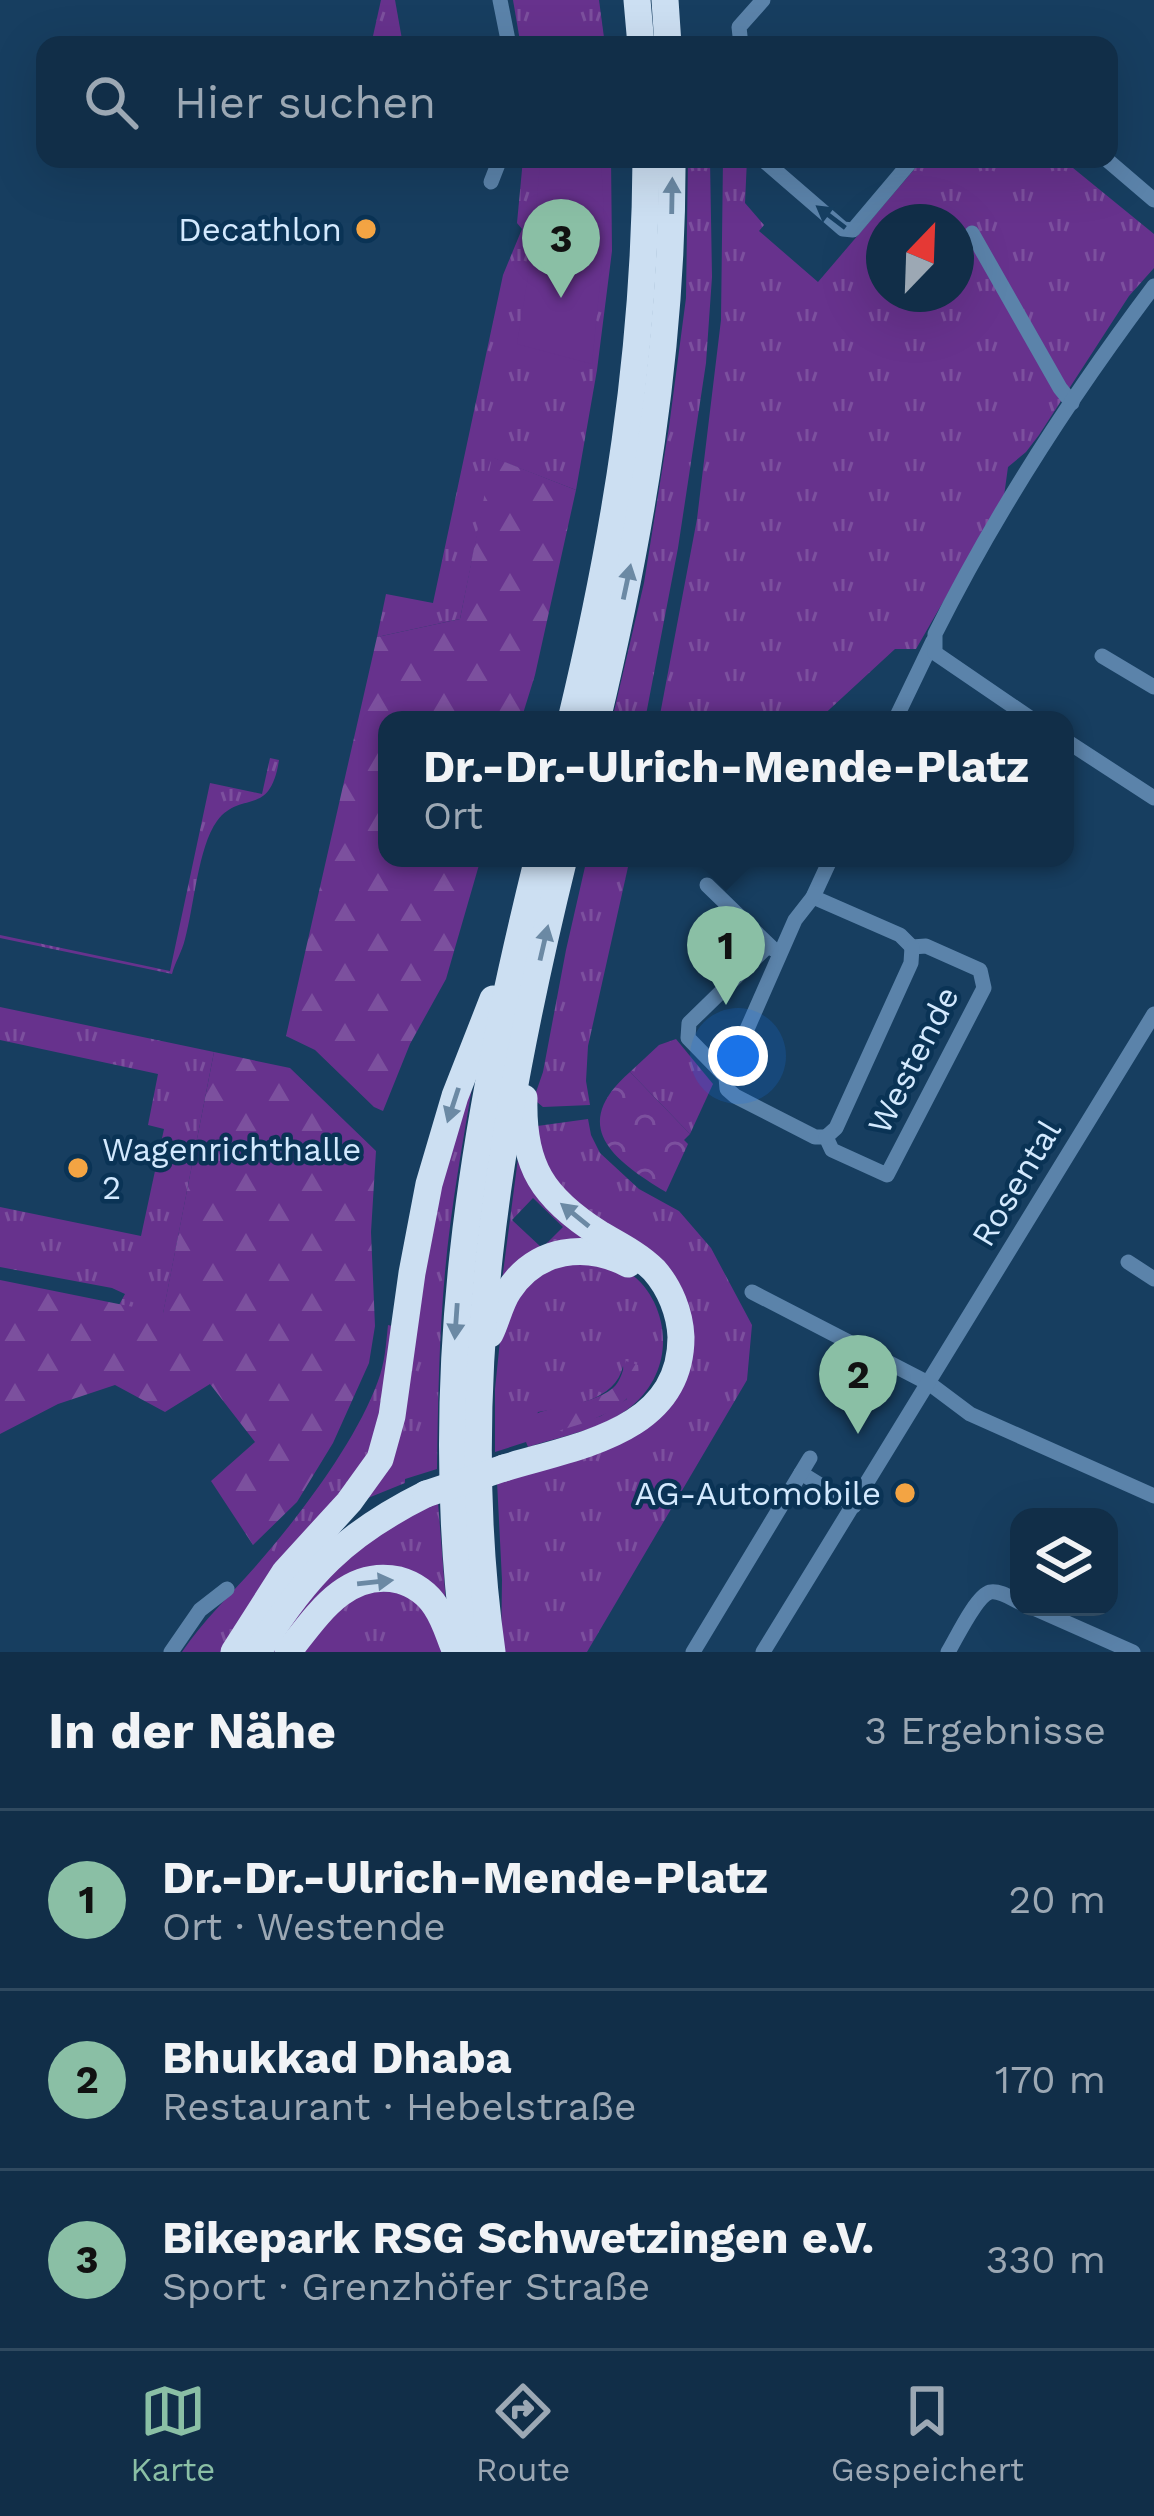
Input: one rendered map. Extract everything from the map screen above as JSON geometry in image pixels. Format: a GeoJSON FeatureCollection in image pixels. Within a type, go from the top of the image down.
{"type":"FeatureCollection","features":[{"type":"Feature","properties":{"kind":"highway"},"geometry":{"type":"LineString","coordinates":[[637,0],[640,36]]}},
{"type":"Feature","properties":{"kind":"highway"},"geometry":{"type":"LineString","coordinates":[[664,0],[667,36]]}},
{"type":"Feature","properties":{"kind":"highway"},"geometry":{"type":"LineString","coordinates":[[573,711],[606,559],[632,401],[641,310],[646,168]]}},
{"type":"Feature","properties":{"kind":"highway"},"geometry":{"type":"LineString","coordinates":[[599,711],[630,573],[654,430],[668,311],[672,168]]}},
{"type":"Feature","properties":{"kind":"highway"},"geometry":{"type":"LineString","coordinates":[[466,1652],[454,1510],[454,1332],[474,1163],[513,958],[536,867]]}},
{"type":"Feature","properties":{"kind":"highway"},"geometry":{"type":"LineString","coordinates":[[492,1652],[479,1511],[485,1282],[497,1184],[562,867]]}},
{"type":"Feature","properties":{"kind":"highway"},"geometry":{"type":"LineString","coordinates":[[234,1652],[285,1572],[373,1473],[386,1446],[429,1184],[486,1012],[513,958]]}},
{"type":"Feature","properties":{"kind":"highway"},"geometry":{"type":"LineString","coordinates":[[504,1463],[611,1435],[635,1423],[669,1385],[681,1341],[673,1301],[652,1269],[566,1209],[533,1166],[524,1130],[526,1028]]}},
{"type":"Feature","properties":{"kind":"highway"},"geometry":{"type":"LineString","coordinates":[[324,1531],[377,1500],[504,1463],[604,1427],[633,1411],[657,1386],[666,1368],[670,1325],[654,1288],[629,1264],[592,1251],[559,1253],[529,1268],[510,1289],[480,1360]]}},
{"type":"Feature","properties":{"kind":"highway"},"geometry":{"type":"LineString","coordinates":[[258,1652],[287,1606],[328,1558],[427,1488]]}},
{"type":"Feature","properties":{"kind":"highway"},"geometry":{"type":"LineString","coordinates":[[288,1652],[338,1595],[357,1583],[377,1579],[409,1583],[426,1594],[439,1610],[456,1652]]}},
{"type":"Feature","properties":{"kind":"street"},"geometry":{"type":"LineString","coordinates":[[500,0],[506,36]]}},
{"type":"Feature","properties":{"kind":"street"},"geometry":{"type":"LineString","coordinates":[[740,36],[740,27],[763,0]]}},
{"type":"Feature","properties":{"kind":"street"},"geometry":{"type":"LineString","coordinates":[[491,182],[496,168]]}},
{"type":"Feature","properties":{"kind":"street"},"geometry":{"type":"LineString","coordinates":[[772,168],[843,229],[853,230],[905,168]]}},
{"type":"Feature","properties":{"kind":"street"},"geometry":{"type":"LineString","coordinates":[[1117,168],[1154,200]]}},
{"type":"Feature","properties":{"kind":"street"},"geometry":{"type":"LineString","coordinates":[[974,237],[1072,403]]}},
{"type":"Feature","properties":{"kind":"street"},"geometry":{"type":"LineString","coordinates":[[899,711],[934,637],[1031,464],[1154,286]]}},
{"type":"Feature","properties":{"kind":"street"},"geometry":{"type":"LineString","coordinates":[[934,637],[935,653],[1020,711]]}},
{"type":"Feature","properties":{"kind":"street"},"geometry":{"type":"LineString","coordinates":[[1102,656],[1154,687]]}},
{"type":"Feature","properties":{"kind":"street"},"geometry":{"type":"LineString","coordinates":[[1074,746],[1154,798]]}},
{"type":"Feature","properties":{"kind":"street","name":"Westende"},"geometry":{"type":"LineString","coordinates":[[726,1077],[688,1039],[689,1023],[774,950],[813,896],[827,867]]}},
{"type":"Feature","properties":{"kind":"street"},"geometry":{"type":"LineString","coordinates":[[707,885],[774,950]]}},
{"type":"Feature","properties":{"kind":"street","name":"Westende"},"geometry":{"type":"LineString","coordinates":[[774,950],[726,1077],[727,1089],[815,1137],[826,1137],[836,1128],[911,963],[912,947],[900,934],[813,896]]}},
{"type":"Feature","properties":{"kind":"street","name":"Westende"},"geometry":{"type":"LineString","coordinates":[[826,1137],[832,1150],[887,1175],[984,988],[980,970],[926,946],[912,947]]}},
{"type":"Feature","properties":{"kind":"street","name":"Rosental"},"geometry":{"type":"LineString","coordinates":[[764,1652],[1154,1014]]}},
{"type":"Feature","properties":{"kind":"street"},"geometry":{"type":"LineString","coordinates":[[1128,1262],[1154,1279]]}},
{"type":"Feature","properties":{"kind":"street"},"geometry":{"type":"LineString","coordinates":[[752,1292],[930,1384],[970,1414],[1154,1496]]}},
{"type":"Feature","properties":{"kind":"street"},"geometry":{"type":"LineString","coordinates":[[693,1652],[806,1466],[854,1506]]}},
{"type":"Feature","properties":{"kind":"street"},"geometry":{"type":"LineString","coordinates":[[171,1652],[200,1610],[226,1589]]}},
{"type":"Feature","properties":{"kind":"street"},"geometry":{"type":"LineString","coordinates":[[948,1652],[979,1600],[996,1592],[1010,1598]]}},
{"type":"Feature","properties":{"kind":"street"},"geometry":{"type":"LineString","coordinates":[[1051,1616],[1133,1652]]}},
{"type":"Feature","properties":{"kind":"green space"},"geometry":{"type":"Polygon","coordinates":[[[381,0],[395,0],[401,36],[373,36],[381,0]]]}},
{"type":"Feature","properties":{"kind":"green space"},"geometry":{"type":"Polygon","coordinates":[[[513,0],[599,0],[604,36],[519,36],[513,0]]]}},
{"type":"Feature","properties":{"kind":"green space"},"geometry":{"type":"Polygon","coordinates":[[[522,168],[611,168],[612,251],[576,490],[493,458],[460,619],[377,637],[386,594],[433,603],[503,275],[522,229],[517,223],[522,168]]]}},
{"type":"Feature","properties":{"kind":"green space"},"geometry":{"type":"Polygon","coordinates":[[[540,168],[601,168],[605,233],[592,364],[517,344],[540,168]]]}},
{"type":"Feature","properties":{"kind":"green space"},"geometry":{"type":"Polygon","coordinates":[[[688,168],[710,168],[712,277],[706,363],[678,548],[647,711],[614,711],[644,583],[686,298],[688,168]]]}},
{"type":"Feature","properties":{"kind":"green space"},"geometry":{"type":"Polygon","coordinates":[[[723,168],[747,168],[745,203],[764,225],[759,231],[818,282],[866,226],[866,312],[974,312],[974,204],[885,204],[915,168],[1073,168],[1154,234],[1154,268],[1129,296],[1039,435],[1008,467],[1004,496],[916,649],[895,649],[828,711],[661,711],[697,519],[721,320],[723,168]]]}},
{"type":"Feature","properties":{"kind":"green space"},"geometry":{"type":"Polygon","coordinates":[[[492,457],[576,490],[524,711],[378,711],[378,867],[478,867],[446,979],[410,1044],[383,1111],[315,1050],[286,1036],[377,637],[460,619],[492,457]]]}},
{"type":"Feature","properties":{"kind":"green space"},"geometry":{"type":"Polygon","coordinates":[[[270,758],[279,760],[269,790],[262,797],[226,812],[211,832],[172,974],[0,938],[170,971],[210,783],[262,794],[270,758]]]}},
{"type":"Feature","properties":{"kind":"green space"},"geometry":{"type":"Polygon","coordinates":[[[585,867],[628,867],[588,1046],[590,1105],[543,1107],[535,1095],[585,867]]]}},
{"type":"Feature","properties":{"kind":"green space"},"geometry":{"type":"Polygon","coordinates":[[[0,1007],[214,1052],[163,1314],[119,1305],[125,1294],[112,1288],[0,1267],[0,1207],[141,1236],[164,1129],[148,1125],[158,1074],[0,1040],[0,1007]]]}},
{"type":"Feature","properties":{"kind":"green space"},"geometry":{"type":"Polygon","coordinates":[[[676,1039],[713,1084],[690,1134],[630,1072],[659,1045],[676,1039]]]}},
{"type":"Feature","properties":{"kind":"green space"},"geometry":{"type":"Polygon","coordinates":[[[214,1052],[290,1068],[376,1151],[371,1232],[375,1326],[369,1363],[333,1443],[297,1502],[253,1545],[211,1481],[255,1442],[210,1384],[165,1412],[115,1385],[58,1404],[0,1434],[0,1280],[163,1313],[214,1052]]]}},
{"type":"Feature","properties":{"kind":"green space"},"geometry":{"type":"Polygon","coordinates":[[[630,1072],[690,1134],[666,1192],[615,1154],[600,1125],[612,1091],[630,1072]]]}},
{"type":"Feature","properties":{"kind":"green space"},"geometry":{"type":"Polygon","coordinates":[[[474,1076],[445,1272],[437,1469],[368,1498],[431,1209],[474,1076]]]}},
{"type":"Feature","properties":{"kind":"green space"},"geometry":{"type":"Polygon","coordinates":[[[588,1119],[600,1153],[639,1189],[679,1211],[711,1248],[752,1325],[747,1380],[587,1652],[501,1652],[497,1481],[637,1429],[686,1318],[550,1182],[530,1127],[588,1119]]]}},
{"type":"Feature","properties":{"kind":"green space"},"geometry":{"type":"Polygon","coordinates":[[[519,1151],[596,1239],[501,1288],[519,1151]],[[533,1198],[512,1220],[542,1248],[563,1227],[533,1198]]]}},
{"type":"Feature","properties":{"kind":"green space"},"geometry":{"type":"Polygon","coordinates":[[[574,1259],[629,1273],[654,1302],[662,1329],[662,1357],[652,1383],[622,1413],[569,1435],[495,1452],[501,1331],[523,1284],[574,1259]],[[623,1366],[619,1378],[601,1395],[538,1412],[527,1439],[601,1416],[627,1399],[623,1366]]]}},
{"type":"Feature","properties":{"kind":"green space"},"geometry":{"type":"Polygon","coordinates":[[[388,1325],[400,1328],[380,1449],[222,1652],[182,1652],[289,1526],[341,1454],[378,1381],[388,1325]]]}},
{"type":"Feature","properties":{"kind":"green space"},"geometry":{"type":"Polygon","coordinates":[[[626,1361],[638,1365],[637,1382],[616,1408],[527,1440],[519,1423],[603,1395],[618,1382],[626,1361]]]}},
{"type":"Feature","properties":{"kind":"green space"},"geometry":{"type":"Polygon","coordinates":[[[438,1502],[446,1603],[391,1572],[280,1652],[266,1652],[354,1544],[438,1502]]]}},
{"type":"Feature","properties":{"kind":"green space"},"geometry":{"type":"Polygon","coordinates":[[[359,1589],[416,1594],[448,1652],[296,1652],[359,1589]]]}},
{"type":"Feature","properties":{"kind":"place","name":"Decathlon"},"geometry":{"type":"Point","coordinates":[366,229]}},
{"type":"Feature","properties":{"kind":"place","name":"Bikepark RSG Schwetzingen e.V."},"geometry":{"type":"Point","coordinates":[561,298]}},
{"type":"Feature","properties":{"kind":"place","name":"Dr.-Dr.-Ulrich-Mende-Platz"},"geometry":{"type":"Point","coordinates":[726,1005]}},
{"type":"Feature","properties":{"kind":"place","name":"Wagenrichthalle 2"},"geometry":{"type":"Point","coordinates":[78,1168]}},
{"type":"Feature","properties":{"kind":"place","name":"Bhukkad Dhaba"},"geometry":{"type":"Point","coordinates":[858,1434]}},
{"type":"Feature","properties":{"kind":"place","name":"AG-Automobile"},"geometry":{"type":"Point","coordinates":[905,1493]}}]}
